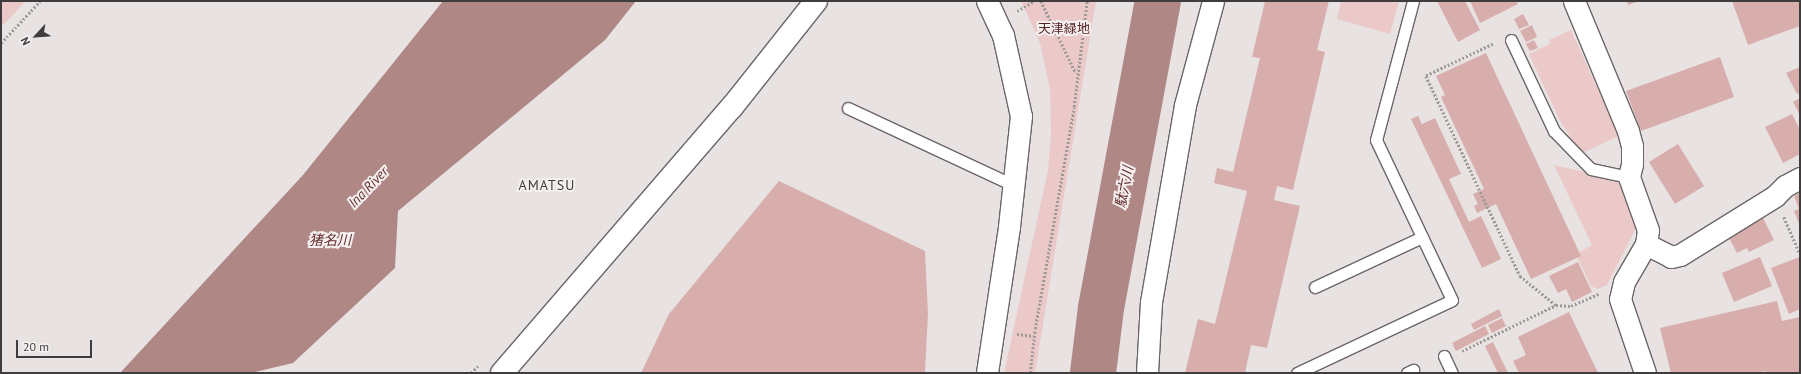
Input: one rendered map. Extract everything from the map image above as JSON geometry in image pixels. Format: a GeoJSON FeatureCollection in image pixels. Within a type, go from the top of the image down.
{"type":"FeatureCollection","features":[{"type":"Feature","properties":{"kind":"street"},"geometry":{"type":"LineString","coordinates":[[502,373],[732,107],[816,1]]}},
{"type":"Feature","properties":{"kind":"street"},"geometry":{"type":"LineString","coordinates":[[987,1],[1003,35],[1021,116],[987,373]]}},
{"type":"Feature","properties":{"kind":"street"},"geometry":{"type":"LineString","coordinates":[[1147,373],[1151,302],[1186,105],[1213,1]]}},
{"type":"Feature","properties":{"kind":"street"},"geometry":{"type":"LineString","coordinates":[[1574,1],[1628,131],[1632,152],[1629,176],[1647,224],[1646,244],[1624,282],[1620,298],[1645,373]]}},
{"type":"Feature","properties":{"kind":"street"},"geometry":{"type":"LineString","coordinates":[[1646,244],[1671,257],[1680,256],[1775,196],[1785,186],[1800,178]]}},
{"type":"Feature","properties":{"kind":"lane"},"geometry":{"type":"LineString","coordinates":[[1297,373],[1452,300],[1376,140],[1413,1]]}},
{"type":"Feature","properties":{"kind":"lane"},"geometry":{"type":"LineString","coordinates":[[1511,40],[1554,131],[1591,169],[1629,176]]}},
{"type":"Feature","properties":{"kind":"lane"},"geometry":{"type":"LineString","coordinates":[[848,108],[1013,185]]}},
{"type":"Feature","properties":{"kind":"lane"},"geometry":{"type":"LineString","coordinates":[[1315,287],[1422,237]]}},
{"type":"Feature","properties":{"kind":"lane"},"geometry":{"type":"LineString","coordinates":[[1444,356],[1452,373]]}},
{"type":"Feature","properties":{"kind":"path"},"geometry":{"type":"LineString","coordinates":[[1,43],[40,1]]}},
{"type":"Feature","properties":{"kind":"path"},"geometry":{"type":"LineString","coordinates":[[1016,11],[1034,1]]}},
{"type":"Feature","properties":{"kind":"path"},"geometry":{"type":"LineString","coordinates":[[1041,1],[1076,74]]}},
{"type":"Feature","properties":{"kind":"path"},"geometry":{"type":"LineString","coordinates":[[1030,373],[1035,329],[1074,107],[1076,74],[1087,1]]}},
{"type":"Feature","properties":{"kind":"path"},"geometry":{"type":"LineString","coordinates":[[1511,40],[1508,37],[1426,76],[1520,276],[1556,305]]}},
{"type":"Feature","properties":{"kind":"path"},"geometry":{"type":"LineString","coordinates":[[1775,196],[1800,254]]}},
{"type":"Feature","properties":{"kind":"path"},"geometry":{"type":"LineString","coordinates":[[1444,356],[1454,354],[1556,305],[1571,306],[1624,282]]}},
{"type":"Feature","properties":{"kind":"green space"},"geometry":{"type":"Polygon","coordinates":[[[1,1],[26,1],[1,27],[1,1]]]}},
{"type":"Feature","properties":{"kind":"green space","name":"天津緑地"},"geometry":{"type":"Polygon","coordinates":[[[1021,1],[1096,1],[1035,373],[1004,373],[1048,170],[1051,133],[1050,89],[1040,43],[1021,1]]]}},
{"type":"Feature","properties":{"kind":"green space"},"geometry":{"type":"Polygon","coordinates":[[[1341,1],[1399,1],[1390,34],[1337,19],[1341,1]]]}},
{"type":"Feature","properties":{"kind":"green space"},"geometry":{"type":"Polygon","coordinates":[[[1571,30],[1619,136],[1584,152],[1578,149],[1559,119],[1529,54],[1550,44],[1549,40],[1571,30]]]}},
{"type":"Feature","properties":{"kind":"green space"},"geometry":{"type":"Polygon","coordinates":[[[1554,165],[1618,180],[1634,219],[1635,230],[1607,285],[1597,289],[1591,286],[1576,254],[1592,245],[1554,165]]]}},
{"type":"Feature","properties":{"kind":"water","name":"猪名川"},"geometry":{"type":"Polygon","coordinates":[[[443,1],[636,1],[605,40],[398,211],[395,268],[293,363],[251,373],[120,373],[303,175],[443,1]]]}},
{"type":"Feature","properties":{"kind":"building"},"geometry":{"type":"Polygon","coordinates":[[[1265,1],[1329,1],[1317,50],[1325,52],[1293,190],[1277,186],[1274,200],[1300,206],[1267,348],[1251,345],[1245,373],[1185,373],[1198,319],[1215,324],[1247,191],[1214,183],[1217,168],[1233,172],[1260,58],[1252,57],[1265,1]]]}},
{"type":"Feature","properties":{"kind":"building"},"geometry":{"type":"Polygon","coordinates":[[[1437,1],[1465,1],[1480,30],[1458,42],[1437,1]]]}},
{"type":"Feature","properties":{"kind":"building"},"geometry":{"type":"Polygon","coordinates":[[[1470,1],[1516,1],[1518,4],[1480,23],[1470,1]]]}},
{"type":"Feature","properties":{"kind":"building"},"geometry":{"type":"Polygon","coordinates":[[[1627,1],[1639,1],[1628,5],[1627,1]]]}},
{"type":"Feature","properties":{"kind":"building"},"geometry":{"type":"Polygon","coordinates":[[[1732,1],[1800,1],[1800,26],[1748,45],[1732,1]]]}},
{"type":"Feature","properties":{"kind":"building"},"geometry":{"type":"Polygon","coordinates":[[[1523,14],[1529,25],[1519,29],[1514,19],[1523,14]]]}},
{"type":"Feature","properties":{"kind":"building"},"geometry":{"type":"Polygon","coordinates":[[[1532,25],[1537,37],[1526,42],[1520,31],[1532,25]]]}},
{"type":"Feature","properties":{"kind":"building"},"geometry":{"type":"Polygon","coordinates":[[[1534,40],[1538,48],[1530,51],[1526,44],[1534,40]]]}},
{"type":"Feature","properties":{"kind":"building"},"geometry":{"type":"Polygon","coordinates":[[[1486,53],[1581,256],[1531,279],[1496,204],[1477,213],[1474,206],[1478,204],[1473,194],[1484,189],[1441,97],[1445,95],[1436,76],[1486,53]]]}},
{"type":"Feature","properties":{"kind":"building"},"geometry":{"type":"Polygon","coordinates":[[[1720,57],[1734,97],[1641,131],[1626,91],[1720,57]]]}},
{"type":"Feature","properties":{"kind":"building"},"geometry":{"type":"Polygon","coordinates":[[[1800,67],[1800,93],[1797,94],[1786,73],[1800,67]]]}},
{"type":"Feature","properties":{"kind":"building"},"geometry":{"type":"Polygon","coordinates":[[[1800,98],[1800,115],[1793,102],[1800,98]]]}},
{"type":"Feature","properties":{"kind":"building"},"geometry":{"type":"Polygon","coordinates":[[[1792,114],[1800,130],[1800,154],[1783,163],[1765,127],[1792,114]]]}},
{"type":"Feature","properties":{"kind":"building"},"geometry":{"type":"Polygon","coordinates":[[[1418,116],[1422,124],[1435,118],[1461,174],[1449,179],[1469,222],[1481,216],[1501,259],[1482,268],[1411,119],[1418,116]]]}},
{"type":"Feature","properties":{"kind":"building"},"geometry":{"type":"Polygon","coordinates":[[[1678,144],[1704,186],[1675,204],[1649,162],[1678,144]]]}},
{"type":"Feature","properties":{"kind":"building"},"geometry":{"type":"Polygon","coordinates":[[[779,181],[925,251],[928,313],[925,373],[641,373],[669,314],[779,181]]]}},
{"type":"Feature","properties":{"kind":"building"},"geometry":{"type":"Polygon","coordinates":[[[1800,193],[1800,226],[1794,211],[1799,209],[1794,196],[1800,193]]]}},
{"type":"Feature","properties":{"kind":"building"},"geometry":{"type":"Polygon","coordinates":[[[1762,216],[1774,240],[1749,252],[1747,248],[1737,253],[1727,234],[1762,216]]]}},
{"type":"Feature","properties":{"kind":"building"},"geometry":{"type":"Polygon","coordinates":[[[1760,257],[1772,286],[1734,302],[1722,273],[1760,257]]]}},
{"type":"Feature","properties":{"kind":"building"},"geometry":{"type":"Polygon","coordinates":[[[1800,257],[1800,309],[1789,314],[1771,268],[1800,257]]]}},
{"type":"Feature","properties":{"kind":"building"},"geometry":{"type":"Polygon","coordinates":[[[1578,262],[1592,292],[1572,302],[1566,289],[1558,293],[1549,276],[1578,262]]]}},
{"type":"Feature","properties":{"kind":"building"},"geometry":{"type":"Polygon","coordinates":[[[1777,301],[1782,321],[1800,317],[1800,373],[1766,373],[1766,371],[1755,373],[1671,373],[1660,328],[1777,301]]]}},
{"type":"Feature","properties":{"kind":"building"},"geometry":{"type":"Polygon","coordinates":[[[1499,309],[1502,316],[1474,330],[1471,324],[1499,309]]]}},
{"type":"Feature","properties":{"kind":"building"},"geometry":{"type":"Polygon","coordinates":[[[1569,312],[1598,373],[1519,373],[1513,361],[1526,355],[1518,337],[1569,312]]]}},
{"type":"Feature","properties":{"kind":"building"},"geometry":{"type":"Polygon","coordinates":[[[1502,318],[1506,326],[1492,333],[1488,325],[1502,318]]]}},
{"type":"Feature","properties":{"kind":"building"},"geometry":{"type":"Polygon","coordinates":[[[1485,326],[1489,334],[1456,351],[1452,343],[1485,326]]]}},
{"type":"Feature","properties":{"kind":"building"},"geometry":{"type":"Polygon","coordinates":[[[1493,342],[1508,373],[1498,373],[1485,346],[1493,342]]]}},
{"type":"Feature","properties":{"kind":"waterway","name":"駄六川"},"geometry":{"type":"LineString","coordinates":[[1093,373],[1101,308],[1158,1]]}},
{"type":"Feature","properties":{"kind":"district","name":"AMATSU"},"geometry":{"type":"Point","coordinates":[547,185]}},
{"type":"Feature","properties":{"kind":"water label","name":"Ina River"},"geometry":{"type":"Point","coordinates":[368,187]}}]}
